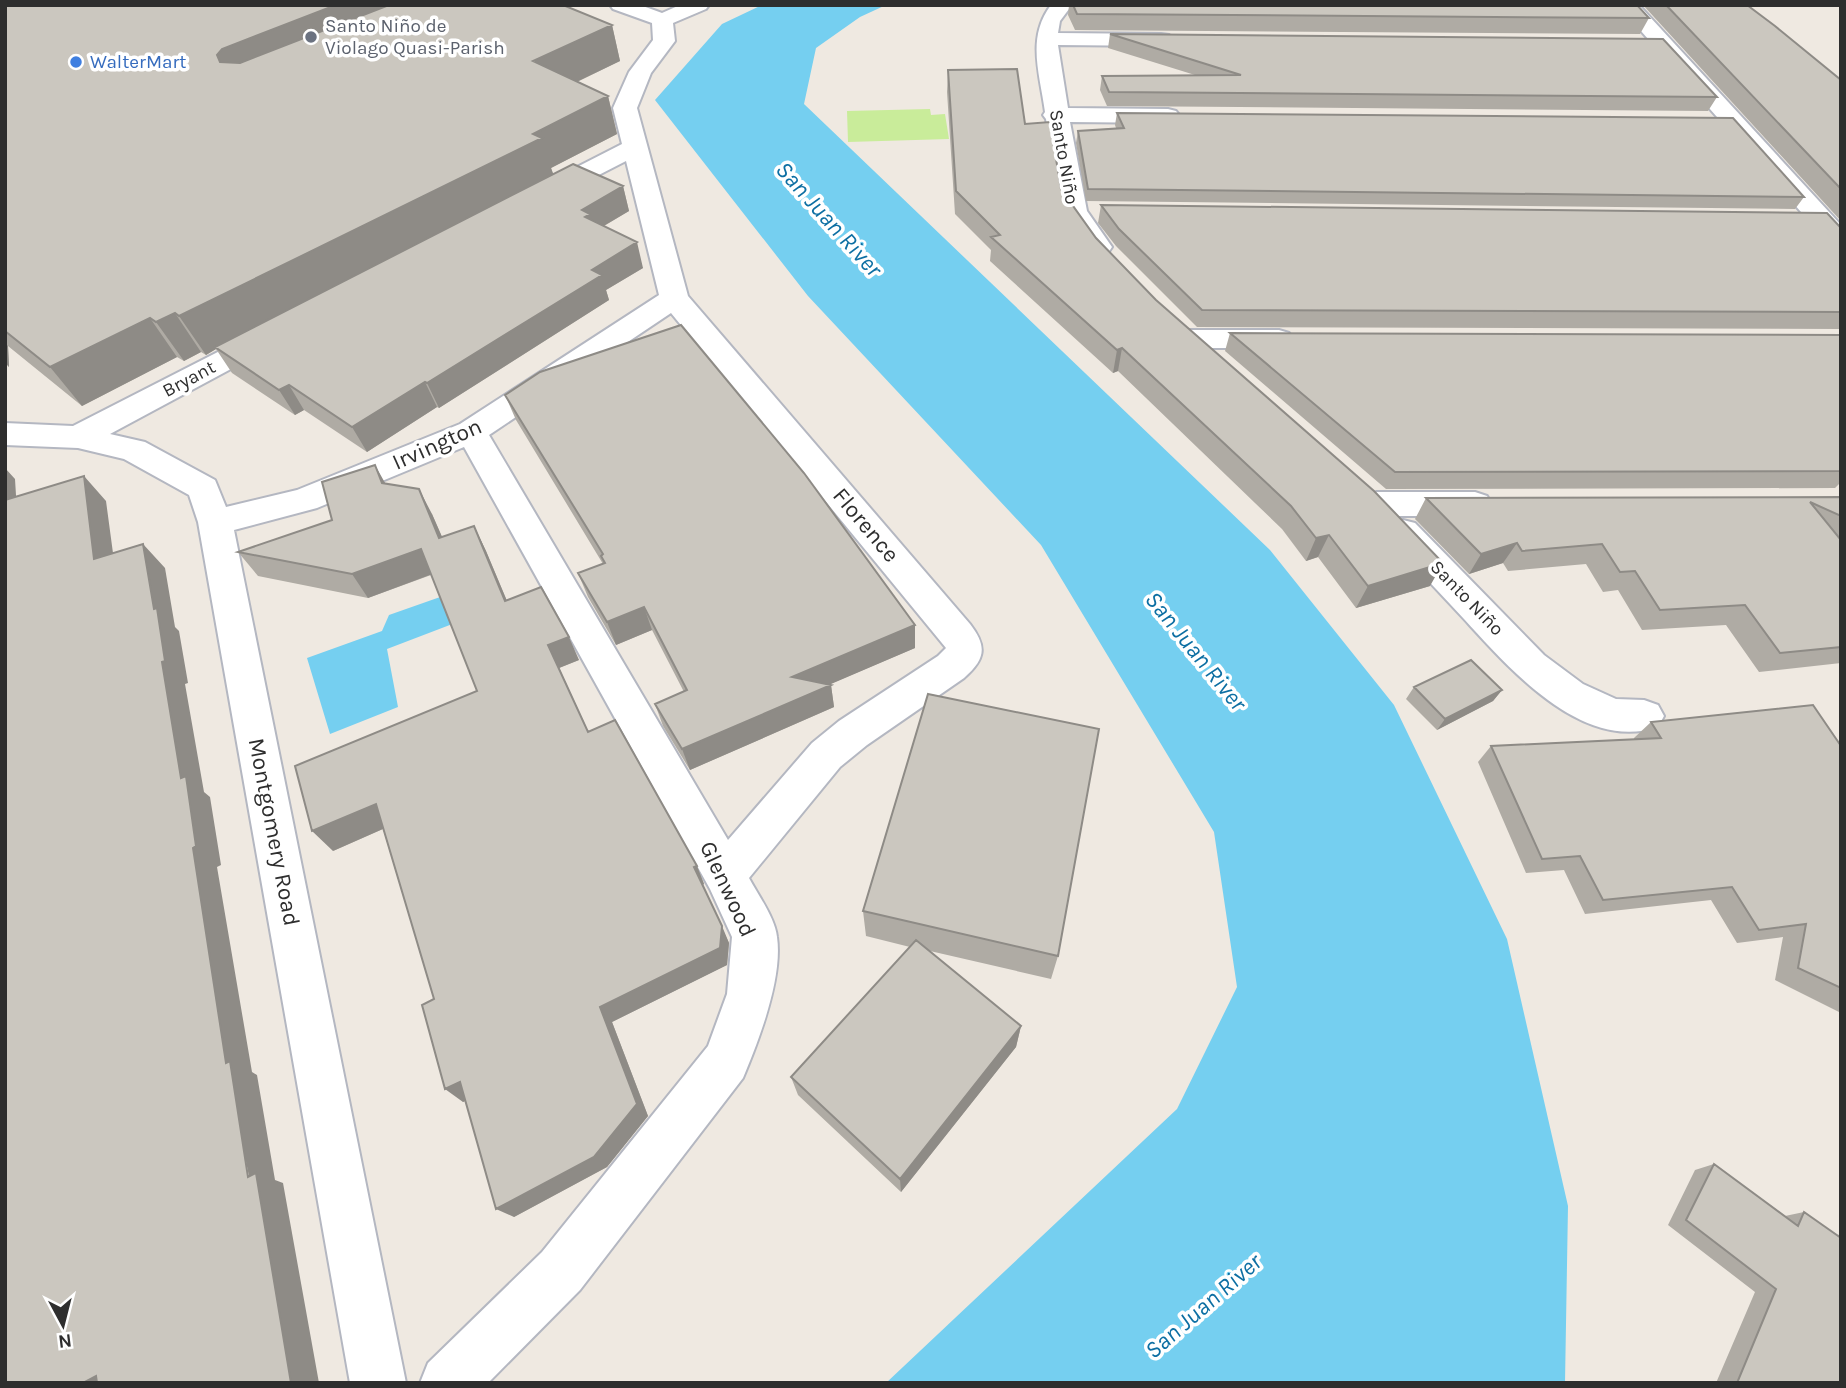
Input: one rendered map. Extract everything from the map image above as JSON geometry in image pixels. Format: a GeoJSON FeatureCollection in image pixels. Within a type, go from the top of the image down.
{"type":"FeatureCollection","features":[{"type":"Feature","properties":{"kind":"street"},"geometry":{"type":"LineString","coordinates":[[620,5],[662,20],[699,5]]}},
{"type":"Feature","properties":{"kind":"street"},"geometry":{"type":"LineString","coordinates":[[1062,5],[1050,21],[1046,39],[1184,40]]}},
{"type":"Feature","properties":{"kind":"street"},"geometry":{"type":"LineString","coordinates":[[1628,5],[1841,241]]}},
{"type":"Feature","properties":{"kind":"street","name":"Florence"},"geometry":{"type":"LineString","coordinates":[[662,20],[664,41],[640,72],[625,108],[674,298],[957,634],[966,651],[951,667],[853,733],[826,755],[725,875]]}},
{"type":"Feature","properties":{"kind":"street","name":"Santo Niño"},"geometry":{"type":"LineString","coordinates":[[1046,39],[1055,115],[1074,212],[1112,263]]}},
{"type":"Feature","properties":{"kind":"street"},"geometry":{"type":"LineString","coordinates":[[1636,44],[1664,44]]}},
{"type":"Feature","properties":{"kind":"street"},"geometry":{"type":"LineString","coordinates":[[1055,115],[1194,116]]}},
{"type":"Feature","properties":{"kind":"street"},"geometry":{"type":"LineString","coordinates":[[1706,121],[1733,121]]}},
{"type":"Feature","properties":{"kind":"street"},"geometry":{"type":"LineString","coordinates":[[523,205],[634,146]]}},
{"type":"Feature","properties":{"kind":"street"},"geometry":{"type":"LineString","coordinates":[[1074,212],[1102,213]]}},
{"type":"Feature","properties":{"kind":"street"},"geometry":{"type":"LineString","coordinates":[[1795,220],[1822,220]]}},
{"type":"Feature","properties":{"kind":"street","name":"Irvington"},"geometry":{"type":"LineString","coordinates":[[215,522],[305,500],[471,432],[674,298]]}},
{"type":"Feature","properties":{"kind":"street","name":"Bryant"},"geometry":{"type":"LineString","coordinates":[[78,437],[288,327]]}},
{"type":"Feature","properties":{"kind":"street"},"geometry":{"type":"LineString","coordinates":[[1221,367],[1181,332],[1301,339]]}},
{"type":"Feature","properties":{"kind":"street","name":"Glenwood"},"geometry":{"type":"LineString","coordinates":[[448,1383],[561,1271],[726,1061],[750,995],[755,936],[725,875],[471,432]]}},
{"type":"Feature","properties":{"kind":"street","name":"Montgomery Road"},"geometry":{"type":"LineString","coordinates":[[5,434],[78,437],[134,450],[203,488],[215,522],[379,1383]]}},
{"type":"Feature","properties":{"kind":"street","name":"Santo Niño"},"geometry":{"type":"LineString","coordinates":[[1500,504],[1367,495],[1531,666],[1569,695],[1613,715],[1644,716]]}},
{"type":"Feature","properties":{"kind":"green space"},"geometry":{"type":"Polygon","coordinates":[[[930,109],[931,115],[945,114],[949,139],[848,142],[847,111],[930,109]]]}},
{"type":"Feature","properties":{"kind":"water","name":"San Juan River"},"geometry":{"type":"Polygon","coordinates":[[[762,5],[886,5],[860,17],[816,48],[804,104],[1270,550],[1394,705],[1507,939],[1568,1206],[1565,1383],[886,1383],[1177,1109],[1237,987],[1214,832],[1041,545],[808,296],[655,100],[722,24],[762,5]]]}},
{"type":"Feature","properties":{"kind":"water"},"geometry":{"type":"Polygon","coordinates":[[[443,596],[455,623],[387,649],[398,707],[330,734],[307,658],[382,631],[389,615],[443,596]]]}},
{"type":"Feature","properties":{"kind":"building"},"geometry":{"type":"Polygon","coordinates":[[[5,5],[336,5],[222,49],[217,55],[220,62],[240,63],[389,5],[563,5],[612,25],[533,61],[608,96],[533,134],[542,138],[179,316],[175,313],[156,322],[150,318],[50,367],[5,331],[5,5]]]}},
{"type":"Feature","properties":{"kind":"building"},"geometry":{"type":"Polygon","coordinates":[[[1073,5],[1637,5],[1649,18],[1077,14],[1073,5]]]}},
{"type":"Feature","properties":{"kind":"building"},"geometry":{"type":"Polygon","coordinates":[[[1666,5],[1747,5],[1841,80],[1841,189],[1666,5]]]}},
{"type":"Feature","properties":{"kind":"building"},"geometry":{"type":"Polygon","coordinates":[[[1110,34],[1663,39],[1717,97],[1109,92],[1102,76],[1241,75],[1110,34]]]}},
{"type":"Feature","properties":{"kind":"building"},"geometry":{"type":"Polygon","coordinates":[[[1017,69],[1025,124],[1050,122],[1061,189],[1096,238],[1156,300],[1374,491],[1443,563],[1368,586],[1329,535],[1316,538],[1291,506],[1122,348],[1117,350],[991,237],[1000,235],[956,191],[948,70],[1017,69]]]}},
{"type":"Feature","properties":{"kind":"building"},"geometry":{"type":"Polygon","coordinates":[[[1117,113],[1733,118],[1804,197],[1088,189],[1078,131],[1124,128],[1117,113]]]}},
{"type":"Feature","properties":{"kind":"building"},"geometry":{"type":"Polygon","coordinates":[[[573,164],[623,186],[582,210],[590,214],[585,217],[637,242],[592,270],[602,275],[352,427],[289,385],[279,390],[215,347],[573,164]]]}},
{"type":"Feature","properties":{"kind":"building"},"geometry":{"type":"Polygon","coordinates":[[[1101,205],[1827,213],[1841,228],[1841,312],[1202,310],[1119,229],[1101,205]]]}},
{"type":"Feature","properties":{"kind":"building"},"geometry":{"type":"Polygon","coordinates":[[[681,325],[804,473],[915,625],[792,677],[831,685],[682,749],[655,704],[687,690],[644,607],[607,622],[578,573],[605,563],[601,556],[603,554],[505,395],[540,372],[681,325]]]}},
{"type":"Feature","properties":{"kind":"building"},"geometry":{"type":"Polygon","coordinates":[[[1230,333],[1841,335],[1841,471],[1395,472],[1230,333]]]}},
{"type":"Feature","properties":{"kind":"building"},"geometry":{"type":"Polygon","coordinates":[[[375,465],[382,483],[419,489],[439,538],[474,526],[505,601],[541,587],[569,637],[548,645],[588,732],[615,720],[697,866],[694,867],[722,926],[720,948],[600,1007],[637,1104],[594,1157],[496,1209],[460,1082],[445,1089],[422,1005],[434,999],[376,804],[312,831],[295,766],[477,691],[421,549],[352,574],[238,552],[332,520],[322,482],[375,465]]]}},
{"type":"Feature","properties":{"kind":"building"},"geometry":{"type":"Polygon","coordinates":[[[84,476],[94,559],[143,544],[154,609],[157,608],[165,661],[162,662],[181,778],[186,776],[196,846],[193,848],[226,1063],[230,1061],[248,1177],[256,1173],[291,1383],[97,1383],[96,1376],[83,1383],[5,1383],[5,500],[84,476]]]}},
{"type":"Feature","properties":{"kind":"building"},"geometry":{"type":"Polygon","coordinates":[[[1841,497],[1841,516],[1810,502],[1841,540],[1841,647],[1780,653],[1745,605],[1660,610],[1635,571],[1620,572],[1602,544],[1522,551],[1517,543],[1481,554],[1426,498],[1841,497]]]}},
{"type":"Feature","properties":{"kind":"building"},"geometry":{"type":"Polygon","coordinates":[[[1471,660],[1502,690],[1445,719],[1414,687],[1471,660]]]}},
{"type":"Feature","properties":{"kind":"building"},"geometry":{"type":"Polygon","coordinates":[[[928,694],[1099,729],[1058,956],[863,911],[928,694]]]}},
{"type":"Feature","properties":{"kind":"building"},"geometry":{"type":"Polygon","coordinates":[[[1813,705],[1841,746],[1841,988],[1798,968],[1806,924],[1759,930],[1732,887],[1603,900],[1580,856],[1542,859],[1491,746],[1661,738],[1651,722],[1813,705]]]}},
{"type":"Feature","properties":{"kind":"building"},"geometry":{"type":"Polygon","coordinates":[[[916,940],[1021,1026],[900,1179],[791,1077],[916,940]]]}},
{"type":"Feature","properties":{"kind":"building"},"geometry":{"type":"Polygon","coordinates":[[[1714,1164],[1798,1226],[1804,1212],[1841,1238],[1841,1383],[1737,1383],[1776,1289],[1686,1220],[1714,1164]]]}},
{"type":"Feature","properties":{"kind":"place","name":"Santo Niño de Violago Quasi-Parish"},"geometry":{"type":"Point","coordinates":[311,37]}},
{"type":"Feature","properties":{"kind":"place","name":"WalterMart"},"geometry":{"type":"Point","coordinates":[76,62]}}]}
